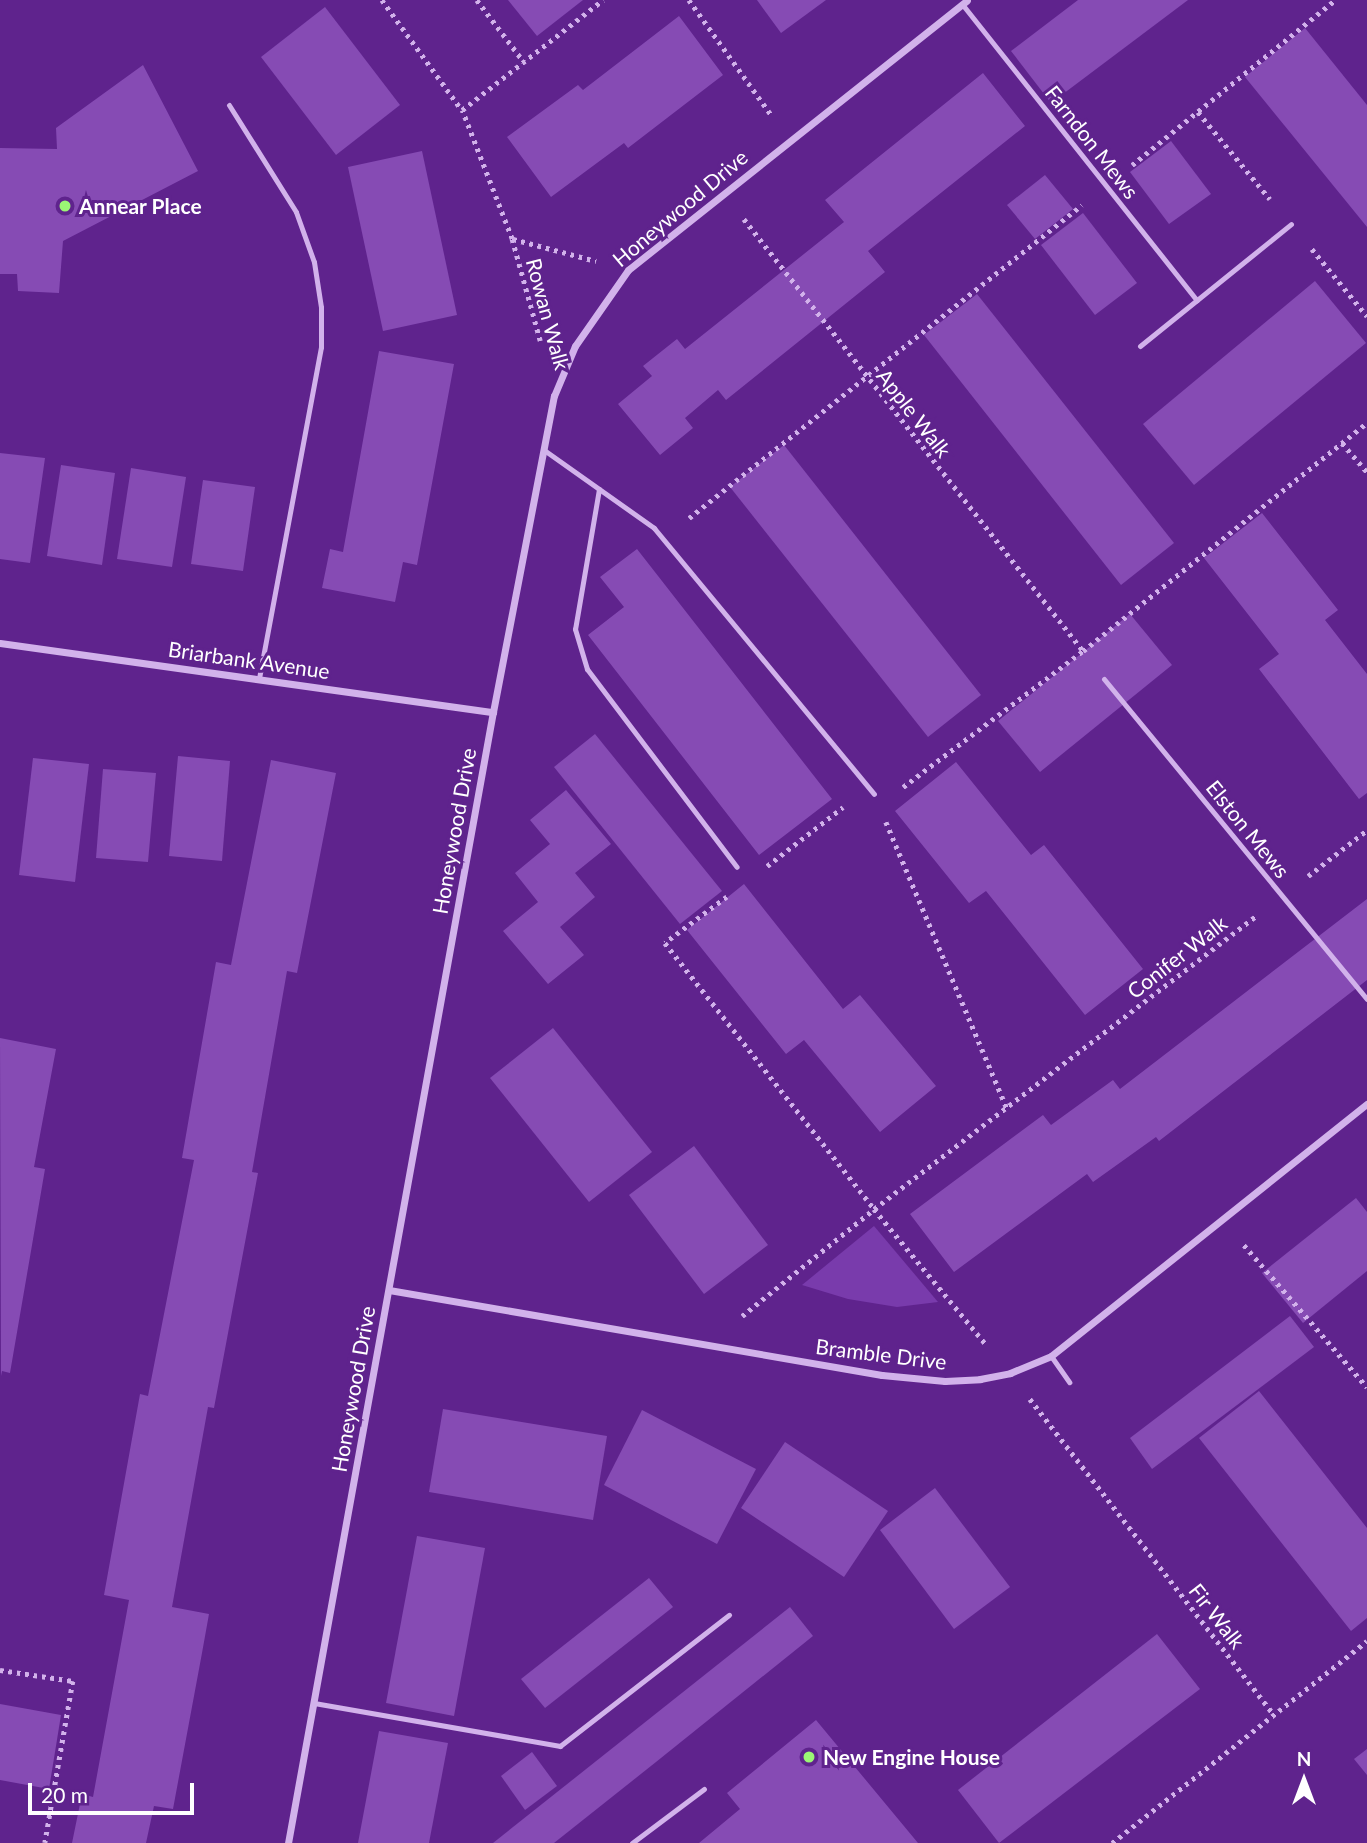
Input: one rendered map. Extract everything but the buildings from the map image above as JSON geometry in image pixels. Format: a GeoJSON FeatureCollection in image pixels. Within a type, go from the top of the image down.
{"type":"FeatureCollection","features":[{"type":"Feature","properties":{"kind":"street","name":"Honeywood Drive"},"geometry":{"type":"LineString","coordinates":[[288,1843],[493,712],[554,396],[575,346],[628,270],[964,2]]}},
{"type":"Feature","properties":{"kind":"street","name":"Briarbank Avenue"},"geometry":{"type":"LineString","coordinates":[[0,643],[493,712]]}},
{"type":"Feature","properties":{"kind":"street","name":"Bramble Drive"},"geometry":{"type":"LineString","coordinates":[[389,1290],[907,1378],[945,1381],[980,1379],[1010,1373],[1051,1356],[1367,1104]]}},
{"type":"Feature","properties":{"kind":"lane","name":"Farndon Mews"},"geometry":{"type":"LineString","coordinates":[[964,2],[1196,300]]}},
{"type":"Feature","properties":{"kind":"lane"},"geometry":{"type":"LineString","coordinates":[[229,105],[296,212],[314,262],[321,307],[321,347],[259,679]]}},
{"type":"Feature","properties":{"kind":"lane"},"geometry":{"type":"LineString","coordinates":[[1140,346],[1291,225]]}},
{"type":"Feature","properties":{"kind":"lane"},"geometry":{"type":"LineString","coordinates":[[544,450],[654,528],[874,794]]}},
{"type":"Feature","properties":{"kind":"lane"},"geometry":{"type":"LineString","coordinates":[[599,489],[575,629],[586,669],[737,867]]}},
{"type":"Feature","properties":{"kind":"lane","name":"Elston Mews"},"geometry":{"type":"LineString","coordinates":[[1104,679],[1367,999]]}},
{"type":"Feature","properties":{"kind":"lane"},"geometry":{"type":"LineString","coordinates":[[1051,1356],[1069,1382]]}},
{"type":"Feature","properties":{"kind":"lane"},"geometry":{"type":"LineString","coordinates":[[314,1703],[560,1746],[729,1615]]}},
{"type":"Feature","properties":{"kind":"lane"},"geometry":{"type":"LineString","coordinates":[[632,1843],[704,1788]]}},
{"type":"Feature","properties":{"kind":"path","name":"Rowan Walk"},"geometry":{"type":"LineString","coordinates":[[382,0],[462,110],[512,239],[554,396]]}},
{"type":"Feature","properties":{"kind":"path"},"geometry":{"type":"LineString","coordinates":[[477,0],[524,62]]}},
{"type":"Feature","properties":{"kind":"path"},"geometry":{"type":"LineString","coordinates":[[462,110],[603,0]]}},
{"type":"Feature","properties":{"kind":"path"},"geometry":{"type":"LineString","coordinates":[[689,0],[790,140]]}},
{"type":"Feature","properties":{"kind":"path"},"geometry":{"type":"LineString","coordinates":[[663,538],[867,379],[1335,0]]}},
{"type":"Feature","properties":{"kind":"path","name":"Apple Walk"},"geometry":{"type":"LineString","coordinates":[[724,193],[867,379],[1083,651]]}},
{"type":"Feature","properties":{"kind":"path","name":"Rowan Walk"},"geometry":{"type":"LineString","coordinates":[[512,239],[628,270]]}},
{"type":"Feature","properties":{"kind":"path"},"geometry":{"type":"LineString","coordinates":[[880,805],[1083,651],[1367,422]]}},
{"type":"Feature","properties":{"kind":"path"},"geometry":{"type":"LineString","coordinates":[[1342,443],[1367,472]]}},
{"type":"Feature","properties":{"kind":"path"},"geometry":{"type":"LineString","coordinates":[[737,867],[748,881],[869,788]]}},
{"type":"Feature","properties":{"kind":"path"},"geometry":{"type":"LineString","coordinates":[[874,794],[1007,1108]]}},
{"type":"Feature","properties":{"kind":"path","name":"Conifer Walk"},"geometry":{"type":"LineString","coordinates":[[705,1345],[874,1209],[1367,830]]}},
{"type":"Feature","properties":{"kind":"path","name":"Fir Walk"},"geometry":{"type":"LineString","coordinates":[[748,881],[665,943],[874,1209],[1010,1373],[1273,1715]]}},
{"type":"Feature","properties":{"kind":"path"},"geometry":{"type":"LineString","coordinates":[[1222,1220],[1366,1384]]}},
{"type":"Feature","properties":{"kind":"path"},"geometry":{"type":"LineString","coordinates":[[1112,1843],[1367,1640]]}},
{"type":"Feature","properties":{"kind":"path"},"geometry":{"type":"LineString","coordinates":[[0,1670],[72,1681],[45,1843]]}},
{"type":"Feature","properties":{"kind":"shaded area"},"geometry":{"type":"Polygon","coordinates":[[[874,1226],[938,1302],[897,1307],[848,1299],[802,1285],[874,1226]]]}},
{"type":"Feature","properties":{"kind":"place","name":"Annear Place"},"geometry":{"type":"Point","coordinates":[65,206]}},
{"type":"Feature","properties":{"kind":"place","name":"New Engine House"},"geometry":{"type":"Point","coordinates":[809,1757]}}]}
